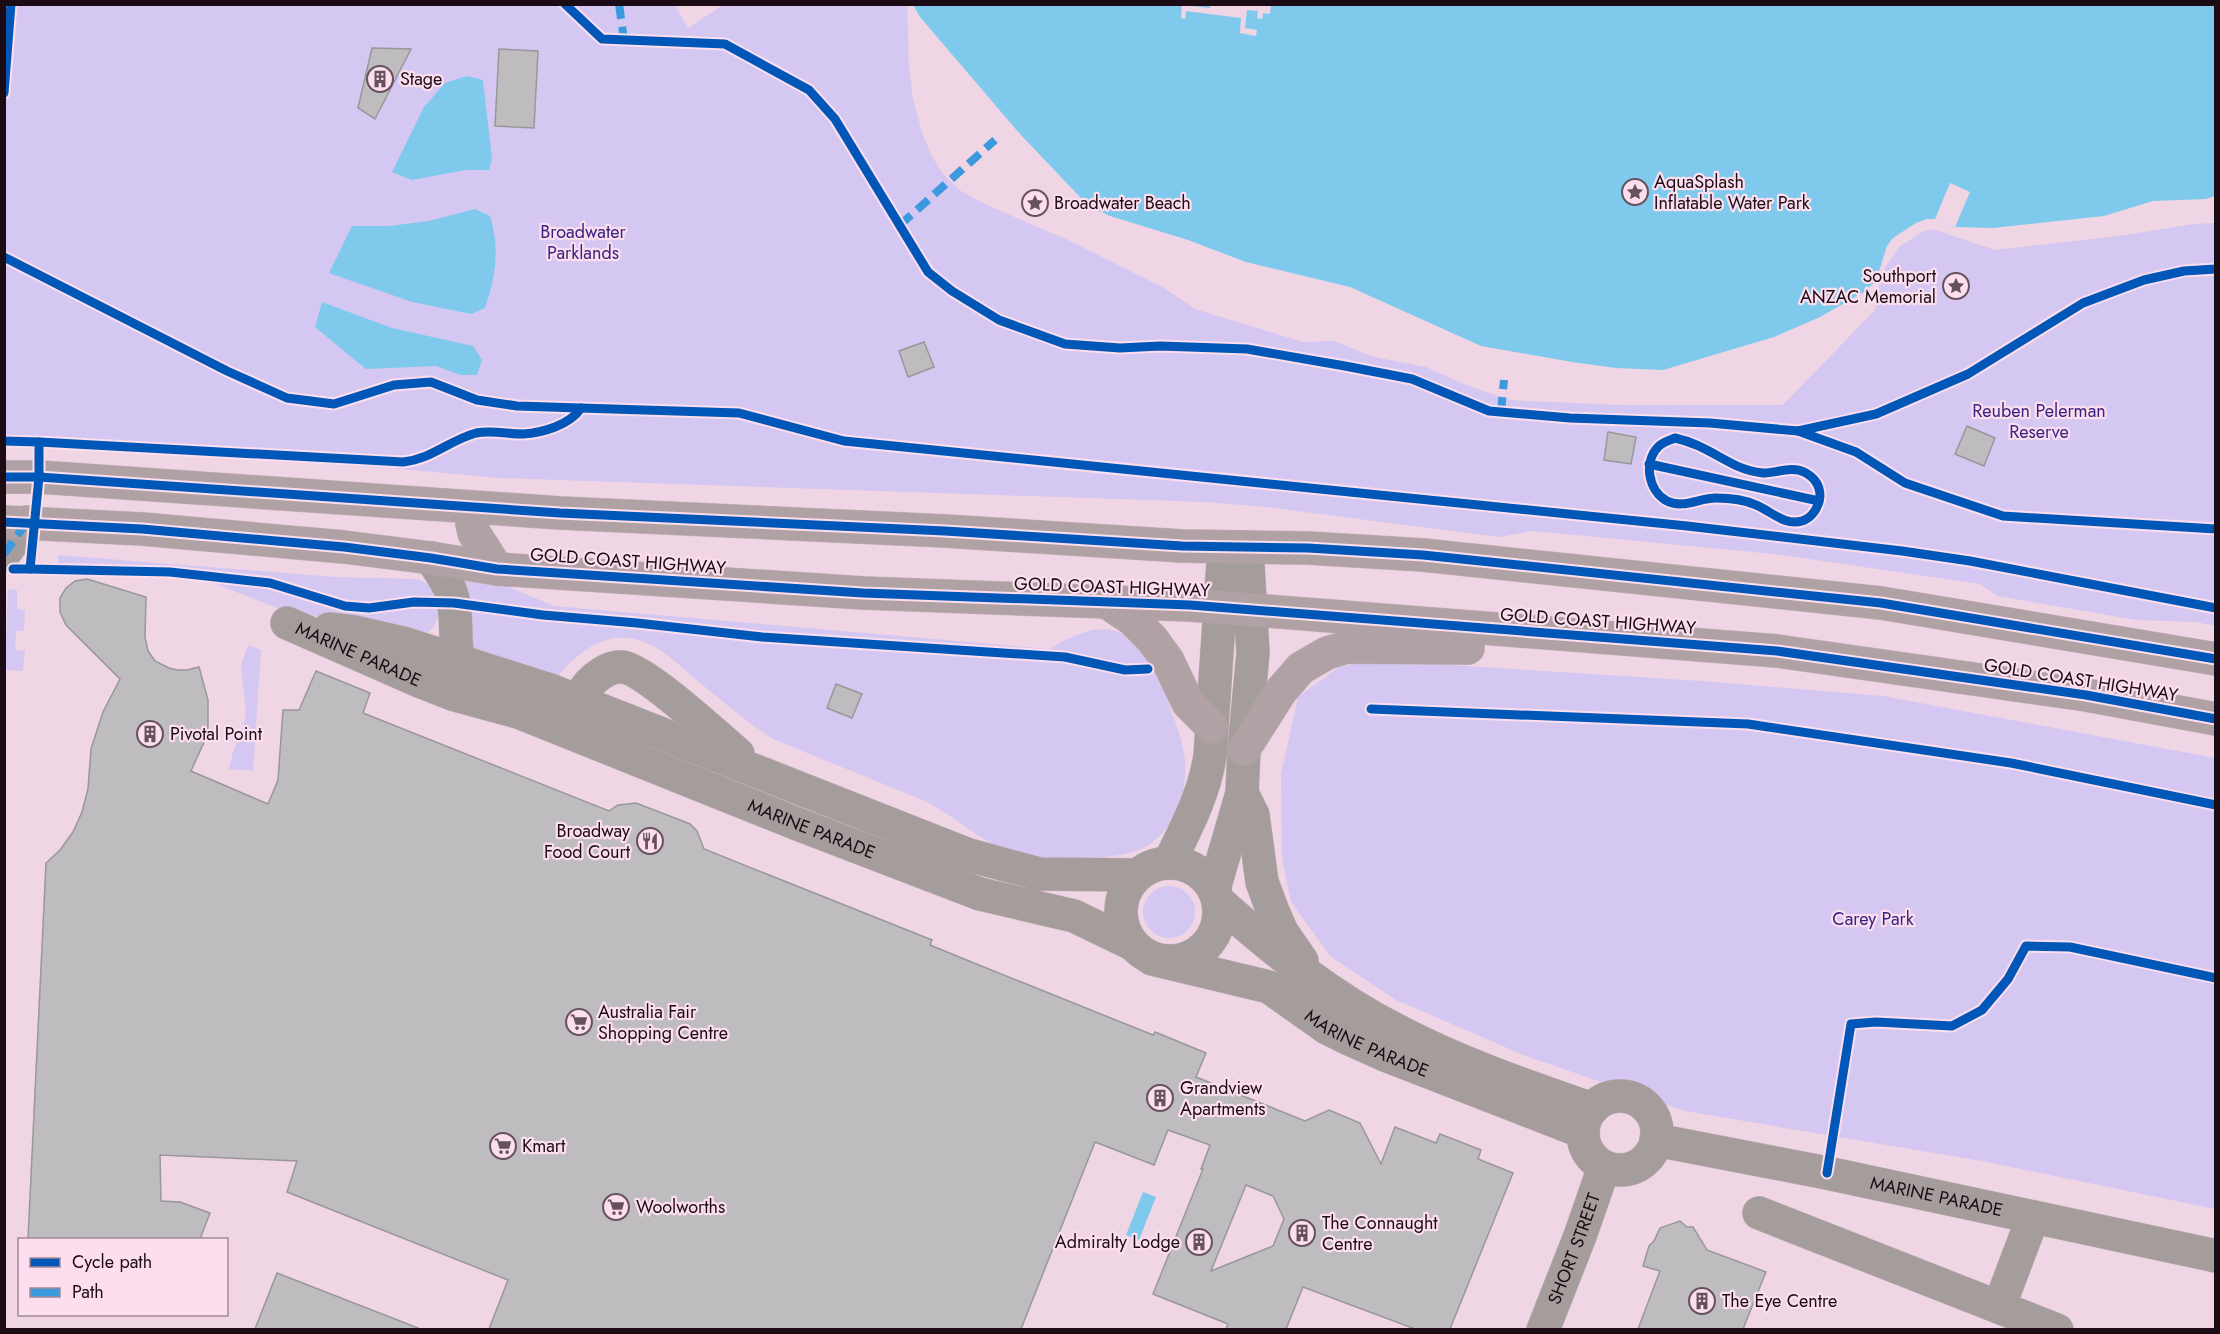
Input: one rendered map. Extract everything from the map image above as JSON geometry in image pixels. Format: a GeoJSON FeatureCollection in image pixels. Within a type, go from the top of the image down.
{"type":"FeatureCollection","features":[{"type":"Feature","properties":{"kind":"highway"},"geometry":{"type":"LineString","coordinates":[[5,477],[51,478],[474,508],[945,531],[1182,546],[1423,555],[1881,603],[2216,659]]}},
{"type":"Feature","properties":{"kind":"highway"},"geometry":{"type":"LineString","coordinates":[[474,508],[471,524],[474,533],[496,569]]}},
{"type":"Feature","properties":{"kind":"highway","name":"GOLD COAST HIGHWAY"},"geometry":{"type":"LineString","coordinates":[[16,522],[142,529],[344,547],[496,569],[863,593],[1218,607],[1778,651],[2086,695],[2216,719]]}},
{"type":"Feature","properties":{"kind":"highway"},"geometry":{"type":"LineString","coordinates":[[1108,603],[1132,620],[1152,639],[1168,661],[1188,703],[1212,727]]}},
{"type":"Feature","properties":{"kind":"highway"},"geometry":{"type":"LineString","coordinates":[[1244,749],[1281,691],[1301,668],[1327,653],[1347,647],[1450,647],[1590,652],[1630,641]]}},
{"type":"Feature","properties":{"kind":"street"},"geometry":{"type":"LineString","coordinates":[[4,554],[16,522]]}},
{"type":"Feature","properties":{"kind":"street"},"geometry":{"type":"LineString","coordinates":[[1236,547],[1252,610],[1253,653],[1242,793],[1216,895],[1219,916],[1215,931],[1202,949],[1182,961],[1167,962],[1142,952],[1124,932],[1120,917],[1124,894],[1137,875],[1146,868],[1169,862],[1194,812],[1206,779],[1212,727],[1218,607],[1236,547]]}},
{"type":"Feature","properties":{"kind":"street"},"geometry":{"type":"LineString","coordinates":[[431,558],[448,584],[454,603],[458,661],[469,684],[483,696],[509,708]]}},
{"type":"Feature","properties":{"kind":"street","name":"MARINE PARADE"},"geometry":{"type":"LineString","coordinates":[[1137,875],[1039,874],[969,855],[579,701],[403,644],[355,632],[287,623],[452,694],[509,708],[585,740],[980,894],[1074,916],[1142,952],[1269,987],[1327,1028],[1358,1043],[1587,1120]]}},
{"type":"Feature","properties":{"kind":"street"},"geometry":{"type":"LineString","coordinates":[[585,740],[579,701],[590,683],[605,670],[621,667],[642,675],[763,774]]}},
{"type":"Feature","properties":{"kind":"street"},"geometry":{"type":"LineString","coordinates":[[1242,793],[1253,814],[1262,882],[1272,909],[1282,932],[1314,980]]}},
{"type":"Feature","properties":{"kind":"street","name":"MARINE PARADE"},"geometry":{"type":"LineString","coordinates":[[1169,862],[1183,864],[1206,878],[1216,895],[1267,945],[1314,980],[1371,1017],[1408,1036],[1524,1086],[1587,1120]]}},
{"type":"Feature","properties":{"kind":"street"},"geometry":{"type":"LineString","coordinates":[[1612,1097],[1632,1098],[1648,1108],[1654,1119],[1656,1140],[1652,1152],[1641,1163],[1630,1169],[1615,1170],[1604,1167],[1590,1156],[1584,1145],[1587,1120],[1602,1101],[1612,1097]]}},
{"type":"Feature","properties":{"kind":"street","name":"MARINE PARADE"},"geometry":{"type":"LineString","coordinates":[[1656,1140],[1827,1173],[2216,1256]]}},
{"type":"Feature","properties":{"kind":"street","name":"SHORT STREET"},"geometry":{"type":"LineString","coordinates":[[1544,1329],[1604,1167]]}},
{"type":"Feature","properties":{"kind":"street"},"geometry":{"type":"LineString","coordinates":[[1759,1213],[2057,1329]]}},
{"type":"Feature","properties":{"kind":"street"},"geometry":{"type":"LineString","coordinates":[[1999,1307],[2033,1217]]}},
{"type":"Feature","properties":{"kind":"green space","name":"Broadwater Parklands"},"geometry":{"type":"Polygon","coordinates":[[[674,4],[688,28],[723,5],[907,5],[909,67],[913,99],[922,132],[931,155],[944,175],[961,191],[987,205],[1068,240],[1164,288],[1195,309],[1303,342],[1334,341],[1374,357],[1426,367],[1466,385],[1510,400],[1619,405],[1783,405],[1875,310],[1878,287],[1886,266],[1899,247],[1922,232],[1933,229],[1995,250],[2215,223],[2215,626],[2196,622],[2137,620],[1997,596],[1980,584],[1774,554],[1533,531],[1499,537],[1266,507],[1205,502],[498,478],[412,470],[62,447],[5,447],[4,5],[674,4]]]}},
{"type":"Feature","properties":{"kind":"green space"},"geometry":{"type":"Polygon","coordinates":[[[58,555],[336,577],[417,579],[431,585],[438,597],[440,612],[434,626],[426,634],[412,637],[277,608],[216,584],[109,564],[58,563],[58,555]]]}},
{"type":"Feature","properties":{"kind":"green space"},"geometry":{"type":"Polygon","coordinates":[[[477,579],[499,583],[554,606],[1049,649],[1082,633],[1100,629],[1118,632],[1128,637],[1144,651],[1155,669],[1167,699],[1184,752],[1185,773],[1181,799],[1176,812],[1162,834],[1136,851],[1096,858],[1062,860],[1040,859],[1006,852],[925,801],[773,739],[752,725],[663,652],[638,640],[612,639],[599,643],[577,657],[557,677],[470,653],[472,612],[463,581],[477,579]]]}},
{"type":"Feature","properties":{"kind":"green space"},"geometry":{"type":"Polygon","coordinates":[[[8,589],[17,590],[17,609],[25,610],[24,631],[16,631],[15,650],[25,651],[23,671],[5,670],[8,589]]]}},
{"type":"Feature","properties":{"kind":"green space"},"geometry":{"type":"Polygon","coordinates":[[[248,645],[261,650],[253,771],[229,769],[246,712],[241,665],[248,645]]]}},
{"type":"Feature","properties":{"kind":"green space","name":"Carey Park"},"geometry":{"type":"Polygon","coordinates":[[[1372,660],[1701,681],[1883,696],[2215,758],[2215,1209],[1982,1161],[1685,1111],[1526,1056],[1396,1000],[1331,957],[1291,902],[1282,858],[1281,774],[1298,697],[1339,667],[1372,660]]]}},
{"type":"Feature","properties":{"kind":"green space"},"geometry":{"type":"Polygon","coordinates":[[[1164,886],[1174,886],[1188,893],[1195,912],[1188,931],[1174,938],[1164,938],[1154,934],[1147,927],[1143,917],[1143,907],[1147,897],[1154,890],[1164,886]]]}},
{"type":"Feature","properties":{"kind":"water"},"geometry":{"type":"Polygon","coordinates":[[[913,5],[2215,5],[2215,196],[2206,199],[2153,201],[2104,216],[1993,228],[1955,227],[1935,219],[1927,219],[1916,223],[1893,238],[1887,246],[1876,281],[1864,292],[1820,317],[1774,337],[1663,370],[1616,368],[1572,362],[1481,346],[1350,287],[1246,262],[1095,209],[1080,197],[1020,134],[920,17],[913,5]]]}},
{"type":"Feature","properties":{"kind":"water"},"geometry":{"type":"Polygon","coordinates":[[[467,76],[483,80],[492,159],[489,170],[465,170],[412,180],[392,172],[424,107],[445,83],[467,76]]]}},
{"type":"Feature","properties":{"kind":"water"},"geometry":{"type":"Polygon","coordinates":[[[475,209],[490,216],[495,240],[494,273],[485,308],[471,314],[412,302],[329,273],[352,226],[389,226],[429,221],[475,209]]]}},
{"type":"Feature","properties":{"kind":"water"},"geometry":{"type":"Polygon","coordinates":[[[322,302],[392,328],[473,346],[482,360],[477,375],[461,375],[436,366],[366,369],[315,327],[322,302]]]}},
{"type":"Feature","properties":{"kind":"water"},"geometry":{"type":"Polygon","coordinates":[[[1143,1192],[1156,1197],[1139,1240],[1126,1235],[1143,1192]]]}},
{"type":"Feature","properties":{"kind":"pier"},"geometry":{"type":"Polygon","coordinates":[[[1182,5],[1210,8],[1210,5],[1271,5],[1270,14],[1263,13],[1262,19],[1257,18],[1258,11],[1247,10],[1245,28],[1257,30],[1256,36],[1240,33],[1241,18],[1186,11],[1185,19],[1181,18],[1182,5]]]}},
{"type":"Feature","properties":{"kind":"pier"},"geometry":{"type":"Polygon","coordinates":[[[1950,183],[1970,192],[1955,227],[1935,219],[1950,183]]]}},
{"type":"Feature","properties":{"kind":"building","name":"Stage"},"geometry":{"type":"Polygon","coordinates":[[[372,48],[411,49],[375,119],[358,108],[372,48]]]}},
{"type":"Feature","properties":{"kind":"building"},"geometry":{"type":"Polygon","coordinates":[[[499,49],[538,51],[534,128],[495,126],[499,49]]]}},
{"type":"Feature","properties":{"kind":"building"},"geometry":{"type":"Polygon","coordinates":[[[924,342],[934,367],[908,377],[899,351],[924,342]]]}},
{"type":"Feature","properties":{"kind":"building"},"geometry":{"type":"Polygon","coordinates":[[[1967,426],[1995,438],[1984,466],[1955,454],[1967,426]]]}},
{"type":"Feature","properties":{"kind":"building"},"geometry":{"type":"Polygon","coordinates":[[[1608,432],[1636,437],[1631,464],[1604,460],[1608,432]]]}},
{"type":"Feature","properties":{"kind":"building","name":"Australia Fair Shopping Centre"},"geometry":{"type":"Polygon","coordinates":[[[87,579],[146,597],[145,637],[148,651],[155,661],[169,668],[187,670],[199,667],[208,700],[208,727],[203,739],[205,740],[191,771],[268,804],[278,780],[283,710],[299,710],[316,671],[370,693],[363,713],[609,811],[618,805],[636,803],[690,824],[697,831],[704,849],[932,940],[930,945],[969,961],[1153,1035],[1155,1032],[1206,1053],[1196,1077],[1305,1121],[1329,1110],[1360,1123],[1381,1164],[1395,1127],[1436,1143],[1440,1134],[1481,1150],[1478,1159],[1513,1173],[1450,1329],[1415,1329],[1303,1287],[1286,1329],[1226,1329],[1228,1324],[1153,1294],[1203,1169],[1201,1169],[1210,1145],[1168,1130],[1154,1165],[1095,1142],[1021,1329],[489,1329],[508,1280],[287,1192],[297,1161],[160,1155],[161,1201],[180,1202],[210,1213],[200,1238],[28,1238],[46,863],[60,850],[73,832],[82,812],[88,789],[91,749],[103,712],[120,679],[66,625],[60,612],[60,598],[66,588],[75,581],[87,579]],[[1246,1185],[1211,1271],[1273,1246],[1284,1219],[1273,1196],[1246,1185]]]}},
{"type":"Feature","properties":{"kind":"building"},"geometry":{"type":"Polygon","coordinates":[[[836,684],[862,694],[852,718],[827,708],[836,684]]]}},
{"type":"Feature","properties":{"kind":"building","name":"The Eye Centre"},"geometry":{"type":"Polygon","coordinates":[[[1680,1221],[1687,1227],[1693,1227],[1707,1250],[1766,1272],[1743,1329],[1638,1329],[1660,1271],[1643,1266],[1649,1246],[1660,1228],[1680,1221]]]}},
{"type":"Feature","properties":{"kind":"building"},"geometry":{"type":"Polygon","coordinates":[[[277,1273],[418,1328],[418,1329],[255,1329],[277,1273]]]}},
{"type":"Feature","properties":{"kind":"marked path"},"geometry":{"type":"LineString","coordinates":[[619,4],[624,40]]}},
{"type":"Feature","properties":{"kind":"marked path"},"geometry":{"type":"LineString","coordinates":[[900,225],[995,140]]}},
{"type":"Feature","properties":{"kind":"marked path"},"geometry":{"type":"LineString","coordinates":[[1501,412],[1504,380]]}},
{"type":"Feature","properties":{"kind":"marked path"},"geometry":{"type":"LineString","coordinates":[[4,554],[27,522]]}},
{"type":"Feature","properties":{"kind":"cycle path"},"geometry":{"type":"LineString","coordinates":[[4,93],[11,4]]}},
{"type":"Feature","properties":{"kind":"cycle path"},"geometry":{"type":"LineString","coordinates":[[565,4],[602,39],[725,44],[809,90],[835,119],[928,272],[952,291],[999,320],[1065,344],[1120,348],[1160,346],[1247,349],[1412,379],[1489,411],[1570,418],[1710,423],[1798,431],[1856,452],[1905,483],[2003,516],[2216,529]]}},
{"type":"Feature","properties":{"kind":"cycle path"},"geometry":{"type":"LineString","coordinates":[[4,257],[227,371],[287,398],[334,404],[394,385],[431,382],[477,400],[517,406],[739,413],[844,441],[1687,526],[1902,551],[1970,561],[2216,608]]}},
{"type":"Feature","properties":{"kind":"cycle path"},"geometry":{"type":"LineString","coordinates":[[1798,431],[1876,414],[1968,374],[2083,303],[2144,280],[2184,271],[2216,269]]}},
{"type":"Feature","properties":{"kind":"cycle path"},"geometry":{"type":"LineString","coordinates":[[39,442],[403,462],[423,457],[476,433],[523,434],[547,430],[570,419],[581,408]]}},
{"type":"Feature","properties":{"kind":"cycle path"},"geometry":{"type":"LineString","coordinates":[[1675,438],[1700,446],[1750,471],[1763,473],[1799,470],[1804,472],[1818,484],[1820,496],[1817,508],[1809,517],[1795,522],[1783,520],[1756,505],[1736,500],[1710,498],[1679,504],[1667,501],[1655,490],[1649,467],[1654,452],[1659,446],[1675,438]]}},
{"type":"Feature","properties":{"kind":"cycle path"},"geometry":{"type":"LineString","coordinates":[[4,441],[39,442],[39,477],[30,569],[13,569]]}},
{"type":"Feature","properties":{"kind":"cycle path"},"geometry":{"type":"LineString","coordinates":[[1649,464],[1819,501]]}},
{"type":"Feature","properties":{"kind":"cycle path"},"geometry":{"type":"LineString","coordinates":[[4,477],[39,477],[560,513],[945,531],[1182,546],[1308,548],[1423,555],[1881,603],[2216,659]]}},
{"type":"Feature","properties":{"kind":"cycle path"},"geometry":{"type":"LineString","coordinates":[[4,522],[142,529],[344,547],[497,569],[863,593],[1190,605],[1777,651],[2086,695],[2216,719]]}},
{"type":"Feature","properties":{"kind":"cycle path"},"geometry":{"type":"LineString","coordinates":[[30,569],[170,572],[270,583],[345,606],[369,608],[414,602],[454,603],[543,615],[762,637],[1065,657],[1125,670],[1148,669]]}},
{"type":"Feature","properties":{"kind":"cycle path"},"geometry":{"type":"LineString","coordinates":[[1371,709],[1748,724],[2011,763],[2216,805]]}},
{"type":"Feature","properties":{"kind":"cycle path"},"geometry":{"type":"LineString","coordinates":[[1827,1173],[1851,1024],[1876,1022],[1952,1026],[1982,1010],[2008,979],[2026,946],[2070,947],[2216,978]]}},
{"type":"Feature","properties":{"kind":"place","name":"Stage"},"geometry":{"type":"Point","coordinates":[380,79]}},
{"type":"Feature","properties":{"kind":"place","name":"AquaSplash Inflatable Water Park"},"geometry":{"type":"Point","coordinates":[1635,192]}},
{"type":"Feature","properties":{"kind":"place","name":"Broadwater Beach"},"geometry":{"type":"Point","coordinates":[1035,203]}},
{"type":"Feature","properties":{"kind":"place","name":"Southport ANZAC Memorial"},"geometry":{"type":"Point","coordinates":[1956,286]}},
{"type":"Feature","properties":{"kind":"place","name":"Pivotal Point"},"geometry":{"type":"Point","coordinates":[150,734]}},
{"type":"Feature","properties":{"kind":"place","name":"Broadway Food Court"},"geometry":{"type":"Point","coordinates":[650,841]}},
{"type":"Feature","properties":{"kind":"place","name":"Australia Fair Shopping Centre"},"geometry":{"type":"Point","coordinates":[579,1022]}},
{"type":"Feature","properties":{"kind":"place","name":"Grandview Apartments"},"geometry":{"type":"Point","coordinates":[1160,1098]}},
{"type":"Feature","properties":{"kind":"place","name":"Kmart"},"geometry":{"type":"Point","coordinates":[503,1146]}},
{"type":"Feature","properties":{"kind":"place","name":"Woolworths"},"geometry":{"type":"Point","coordinates":[616,1207]}},
{"type":"Feature","properties":{"kind":"place","name":"The Connaught Centre"},"geometry":{"type":"Point","coordinates":[1302,1233]}},
{"type":"Feature","properties":{"kind":"place","name":"Admiralty Lodge"},"geometry":{"type":"Point","coordinates":[1199,1242]}},
{"type":"Feature","properties":{"kind":"place","name":"The Eye Centre"},"geometry":{"type":"Point","coordinates":[1702,1301]}},
{"type":"Feature","properties":{"kind":"park label","name":"Reuben Pelerman Reserve"},"geometry":{"type":"Point","coordinates":[2039,421]}}]}
